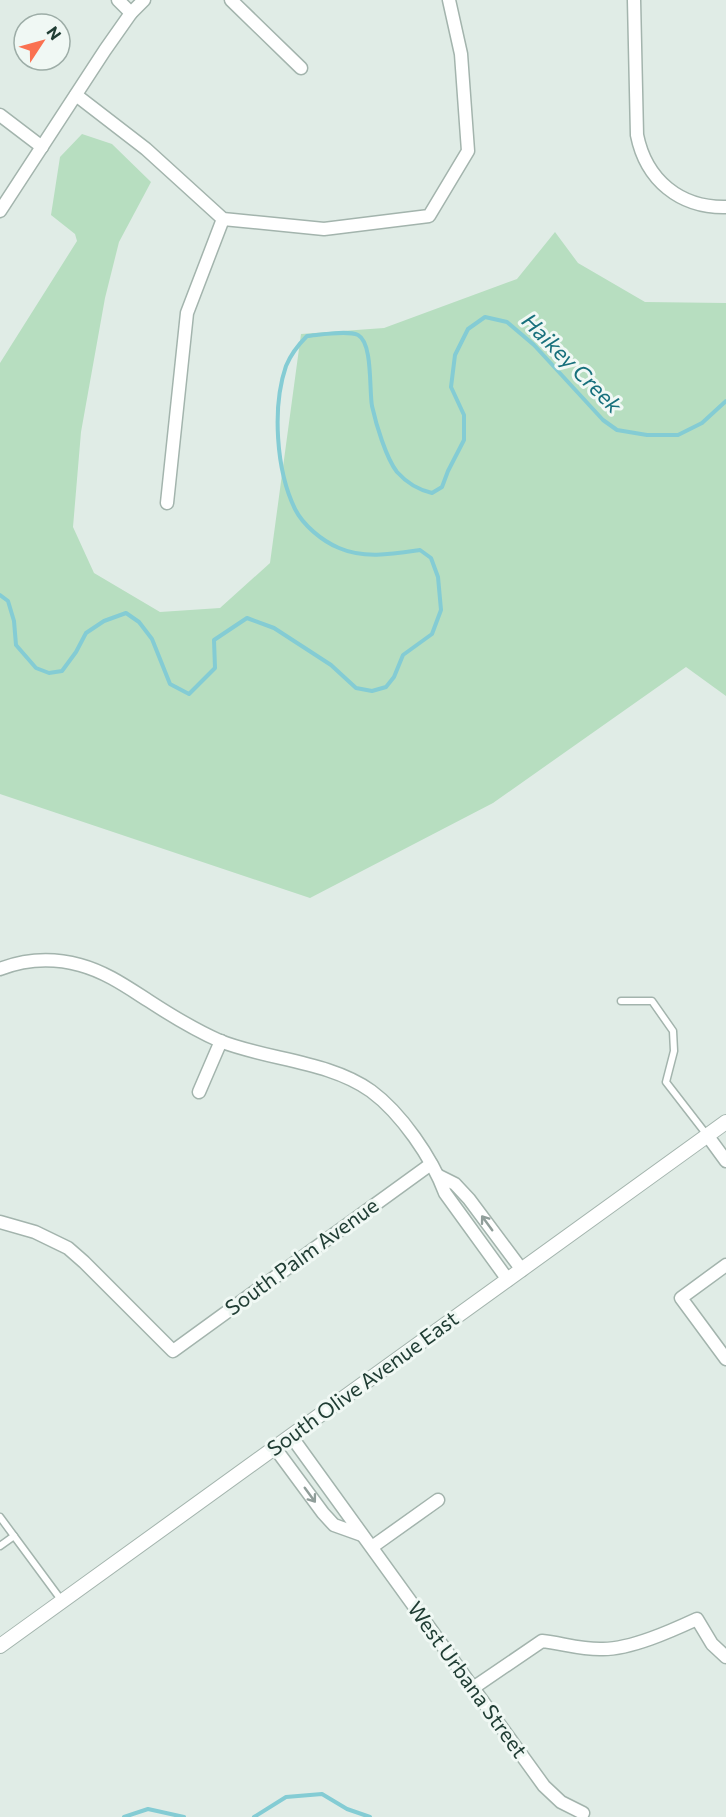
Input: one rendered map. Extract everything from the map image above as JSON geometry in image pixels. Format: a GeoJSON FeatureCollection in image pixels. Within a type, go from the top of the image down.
{"type":"FeatureCollection","features":[{"type":"Feature","properties":{"kind":"street"},"geometry":{"type":"LineString","coordinates":[[118,0],[132,14]]}},
{"type":"Feature","properties":{"kind":"street"},"geometry":{"type":"LineString","coordinates":[[0,211],[76,95],[144,0]]}},
{"type":"Feature","properties":{"kind":"street"},"geometry":{"type":"LineString","coordinates":[[231,0],[301,68]]}},
{"type":"Feature","properties":{"kind":"street"},"geometry":{"type":"LineString","coordinates":[[76,95],[146,150],[223,219],[324,229],[429,216],[468,150],[461,54],[449,0]]}},
{"type":"Feature","properties":{"kind":"street"},"geometry":{"type":"LineString","coordinates":[[634,0],[636,129],[639,148],[657,178],[675,195],[712,207],[726,207]]}},
{"type":"Feature","properties":{"kind":"street"},"geometry":{"type":"LineString","coordinates":[[0,115],[42,147]]}},
{"type":"Feature","properties":{"kind":"street"},"geometry":{"type":"LineString","coordinates":[[167,503],[187,313],[223,219]]}},
{"type":"Feature","properties":{"kind":"street"},"geometry":{"type":"LineString","coordinates":[[0,969],[28,961],[47,960],[82,966],[118,982],[181,1021],[220,1041],[277,1059],[338,1073],[358,1083],[392,1109],[439,1176],[446,1193],[508,1280]]}},
{"type":"Feature","properties":{"kind":"street"},"geometry":{"type":"LineString","coordinates":[[199,1092],[220,1041]]}},
{"type":"Feature","properties":{"kind":"street","name":"South Olive Avenue East"},"geometry":{"type":"LineString","coordinates":[[0,1646],[726,1122]]}},
{"type":"Feature","properties":{"kind":"street"},"geometry":{"type":"LineString","coordinates":[[707,1135],[726,1161]]}},
{"type":"Feature","properties":{"kind":"street","name":"South Palm Avenue"},"geometry":{"type":"LineString","coordinates":[[0,1222],[35,1232],[68,1248],[173,1351],[431,1164]]}},
{"type":"Feature","properties":{"kind":"street"},"geometry":{"type":"LineString","coordinates":[[439,1176],[454,1184],[469,1199],[522,1270]]}},
{"type":"Feature","properties":{"kind":"street"},"geometry":{"type":"LineString","coordinates":[[726,1265],[681,1298],[726,1359]]}},
{"type":"Feature","properties":{"kind":"street","name":"West Urbana Street"},"geometry":{"type":"LineString","coordinates":[[291,1436],[544,1786],[561,1802],[583,1813]]}},
{"type":"Feature","properties":{"kind":"street"},"geometry":{"type":"LineString","coordinates":[[275,1448],[334,1525],[362,1535]]}},
{"type":"Feature","properties":{"kind":"street"},"geometry":{"type":"LineString","coordinates":[[372,1547],[438,1500]]}},
{"type":"Feature","properties":{"kind":"street"},"geometry":{"type":"LineString","coordinates":[[473,1688],[542,1641],[602,1650],[629,1645],[669,1632],[697,1619],[712,1644],[726,1657]]}},
{"type":"Feature","properties":{"kind":"lane"},"geometry":{"type":"LineString","coordinates":[[621,1001],[652,1001],[673,1031],[674,1051],[666,1082],[707,1135]]}},
{"type":"Feature","properties":{"kind":"lane"},"geometry":{"type":"LineString","coordinates":[[0,1517],[62,1601]]}},
{"type":"Feature","properties":{"kind":"lane"},"geometry":{"type":"LineString","coordinates":[[0,1546],[14,1536]]}},
{"type":"Feature","properties":{"kind":"green space"},"geometry":{"type":"Polygon","coordinates":[[[82,134],[112,144],[151,182],[119,242],[105,298],[81,432],[73,527],[94,573],[160,612],[220,608],[270,563],[301,334],[384,328],[517,279],[555,232],[578,263],[645,302],[726,303],[726,696],[686,667],[493,803],[310,898],[0,794],[0,363],[77,241],[75,234],[51,215],[60,157],[82,134]]]}},
{"type":"Feature","properties":{"kind":"waterway","name":"Haikey Creek"},"geometry":{"type":"LineString","coordinates":[[0,595],[8,601],[14,621],[16,645],[36,668],[49,673],[62,671],[86,633],[104,621],[126,613],[139,622],[152,639],[170,684],[189,694],[215,668],[214,640],[247,618],[274,628],[331,665],[356,688],[372,691],[386,687],[394,677],[403,655],[432,634],[441,610],[438,577],[431,558],[420,550],[379,555],[358,554],[333,545],[320,537],[308,527],[295,509],[280,457],[279,400],[286,366],[295,350],[307,336],[347,333],[358,335],[363,340],[368,357],[372,406],[389,458],[404,479],[432,493],[442,487],[464,440],[464,415],[451,387],[455,355],[468,329],[485,317],[507,322],[534,345],[603,420],[617,430],[647,435],[678,435],[702,423],[726,401]]}},
{"type":"Feature","properties":{"kind":"waterway"},"geometry":{"type":"LineString","coordinates":[[254,1817],[286,1797],[322,1794],[347,1809],[370,1817]]}},
{"type":"Feature","properties":{"kind":"waterway"},"geometry":{"type":"LineString","coordinates":[[124,1817],[148,1809],[184,1817]]}}]}
